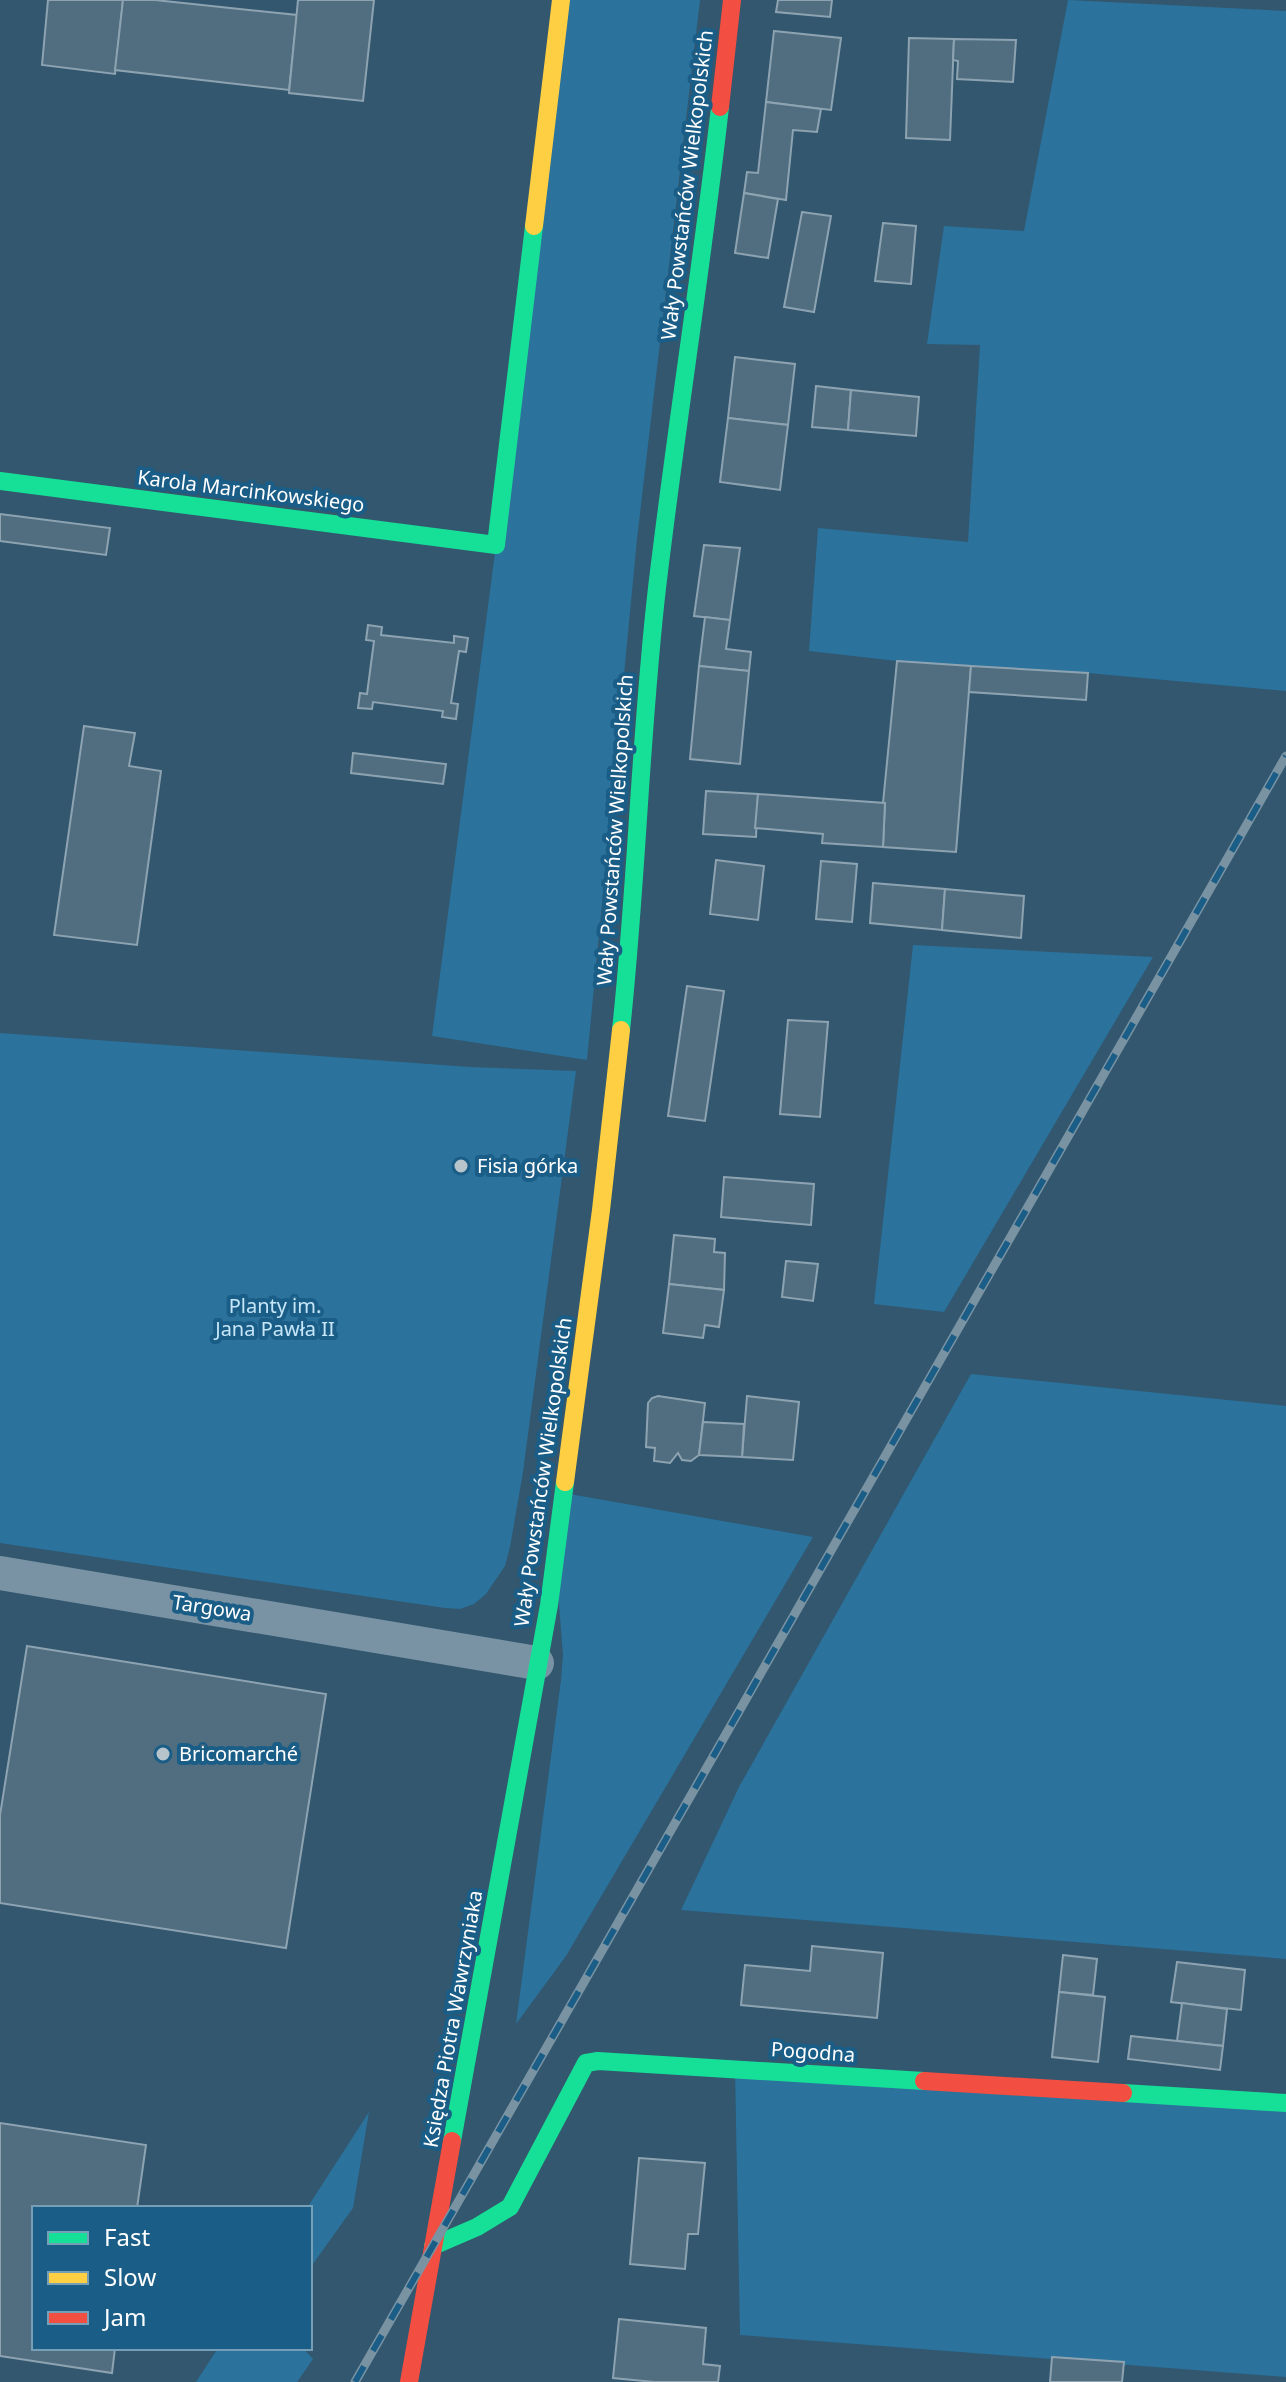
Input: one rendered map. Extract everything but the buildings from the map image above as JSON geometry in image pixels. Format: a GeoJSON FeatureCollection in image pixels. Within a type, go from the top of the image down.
{"type":"FeatureCollection","features":[{"type":"Feature","properties":{"kind":"main road","name":"Karola Marcinkowskiego"},"geometry":{"type":"LineString","coordinates":[[0,481],[496,545],[561,0]]}},
{"type":"Feature","properties":{"kind":"main road","name":"Wały Powstańców Wielkopolskich"},"geometry":{"type":"LineString","coordinates":[[537,1663],[549,1605],[599,1226],[632,927],[639,782],[657,589],[732,0]]}},
{"type":"Feature","properties":{"kind":"main road","name":"Księdza Piotra Wawrzyniaka"},"geometry":{"type":"LineString","coordinates":[[409,2382],[537,1663]]}},
{"type":"Feature","properties":{"kind":"main road","name":"Pogodna"},"geometry":{"type":"LineString","coordinates":[[433,2246],[477,2227],[510,2207],[586,2063],[598,2061],[1286,2103]]}},
{"type":"Feature","properties":{"kind":"street","name":"Targowa"},"geometry":{"type":"LineString","coordinates":[[0,1573],[537,1663]]}},
{"type":"Feature","properties":{"kind":"green space"},"geometry":{"type":"Polygon","coordinates":[[[567,0],[700,0],[637,539],[587,1060],[432,1036],[567,0]]]}},
{"type":"Feature","properties":{"kind":"green space"},"geometry":{"type":"Polygon","coordinates":[[[1068,0],[1286,11],[1286,691],[1088,673],[897,661],[809,651],[818,528],[968,542],[980,345],[927,344],[944,226],[1024,231],[1068,0]]]}},
{"type":"Feature","properties":{"kind":"green space"},"geometry":{"type":"Polygon","coordinates":[[[913,945],[1153,957],[944,1312],[874,1304],[913,945]]]}},
{"type":"Feature","properties":{"kind":"green space","name":"Planty im. Jana Pawła II"},"geometry":{"type":"Polygon","coordinates":[[[0,1033],[470,1067],[576,1071],[523,1472],[505,1566],[486,1594],[474,1604],[460,1609],[445,1608],[0,1543],[0,1033]]]}},
{"type":"Feature","properties":{"kind":"green space"},"geometry":{"type":"Polygon","coordinates":[[[971,1374],[1286,1406],[1286,1959],[681,1910],[739,1787],[971,1374]]]}},
{"type":"Feature","properties":{"kind":"green space"},"geometry":{"type":"Polygon","coordinates":[[[564,1493],[813,1537],[566,1956],[516,2024],[561,1680],[563,1655],[555,1555],[564,1493]]]}},
{"type":"Feature","properties":{"kind":"green space"},"geometry":{"type":"Polygon","coordinates":[[[735,2069],[1286,2103],[1286,2377],[740,2335],[735,2069]]]}},
{"type":"Feature","properties":{"kind":"green space"},"geometry":{"type":"Polygon","coordinates":[[[369,2112],[353,2208],[312,2265],[312,2206],[308,2206],[369,2112]]]}},
{"type":"Feature","properties":{"kind":"green space"},"geometry":{"type":"Polygon","coordinates":[[[217,2350],[305,2350],[313,2359],[297,2382],[196,2382],[217,2350]]]}},
{"type":"Feature","properties":{"kind":"railway"},"geometry":{"type":"LineString","coordinates":[[355,2382],[1286,756]]}},
{"type":"Feature","properties":{"kind":"traffic: fast"},"geometry":{"type":"LineString","coordinates":[[621,1030],[657,588],[720,107]]}},
{"type":"Feature","properties":{"kind":"traffic: fast"},"geometry":{"type":"LineString","coordinates":[[0,481],[496,545],[534,226]]}},
{"type":"Feature","properties":{"kind":"traffic: fast"},"geometry":{"type":"LineString","coordinates":[[452,2141],[549,1605],[565,1482]]}},
{"type":"Feature","properties":{"kind":"traffic: fast"},"geometry":{"type":"LineString","coordinates":[[433,2246],[477,2227],[510,2207],[586,2063],[598,2061],[924,2081]]}},
{"type":"Feature","properties":{"kind":"traffic: fast"},"geometry":{"type":"LineString","coordinates":[[1123,2093],[1286,2103]]}},
{"type":"Feature","properties":{"kind":"traffic: slow"},"geometry":{"type":"LineString","coordinates":[[534,226],[561,0]]}},
{"type":"Feature","properties":{"kind":"traffic: slow"},"geometry":{"type":"LineString","coordinates":[[565,1482],[621,1030]]}},
{"type":"Feature","properties":{"kind":"traffic: jam"},"geometry":{"type":"LineString","coordinates":[[720,107],[732,0]]}},
{"type":"Feature","properties":{"kind":"traffic: jam"},"geometry":{"type":"LineString","coordinates":[[924,2081],[1123,2093]]}},
{"type":"Feature","properties":{"kind":"traffic: jam"},"geometry":{"type":"LineString","coordinates":[[409,2382],[452,2141]]}},
{"type":"Feature","properties":{"kind":"place","name":"Fisia górka"},"geometry":{"type":"Point","coordinates":[461,1166]}},
{"type":"Feature","properties":{"kind":"place","name":"Bricomarché"},"geometry":{"type":"Point","coordinates":[163,1754]}}]}
